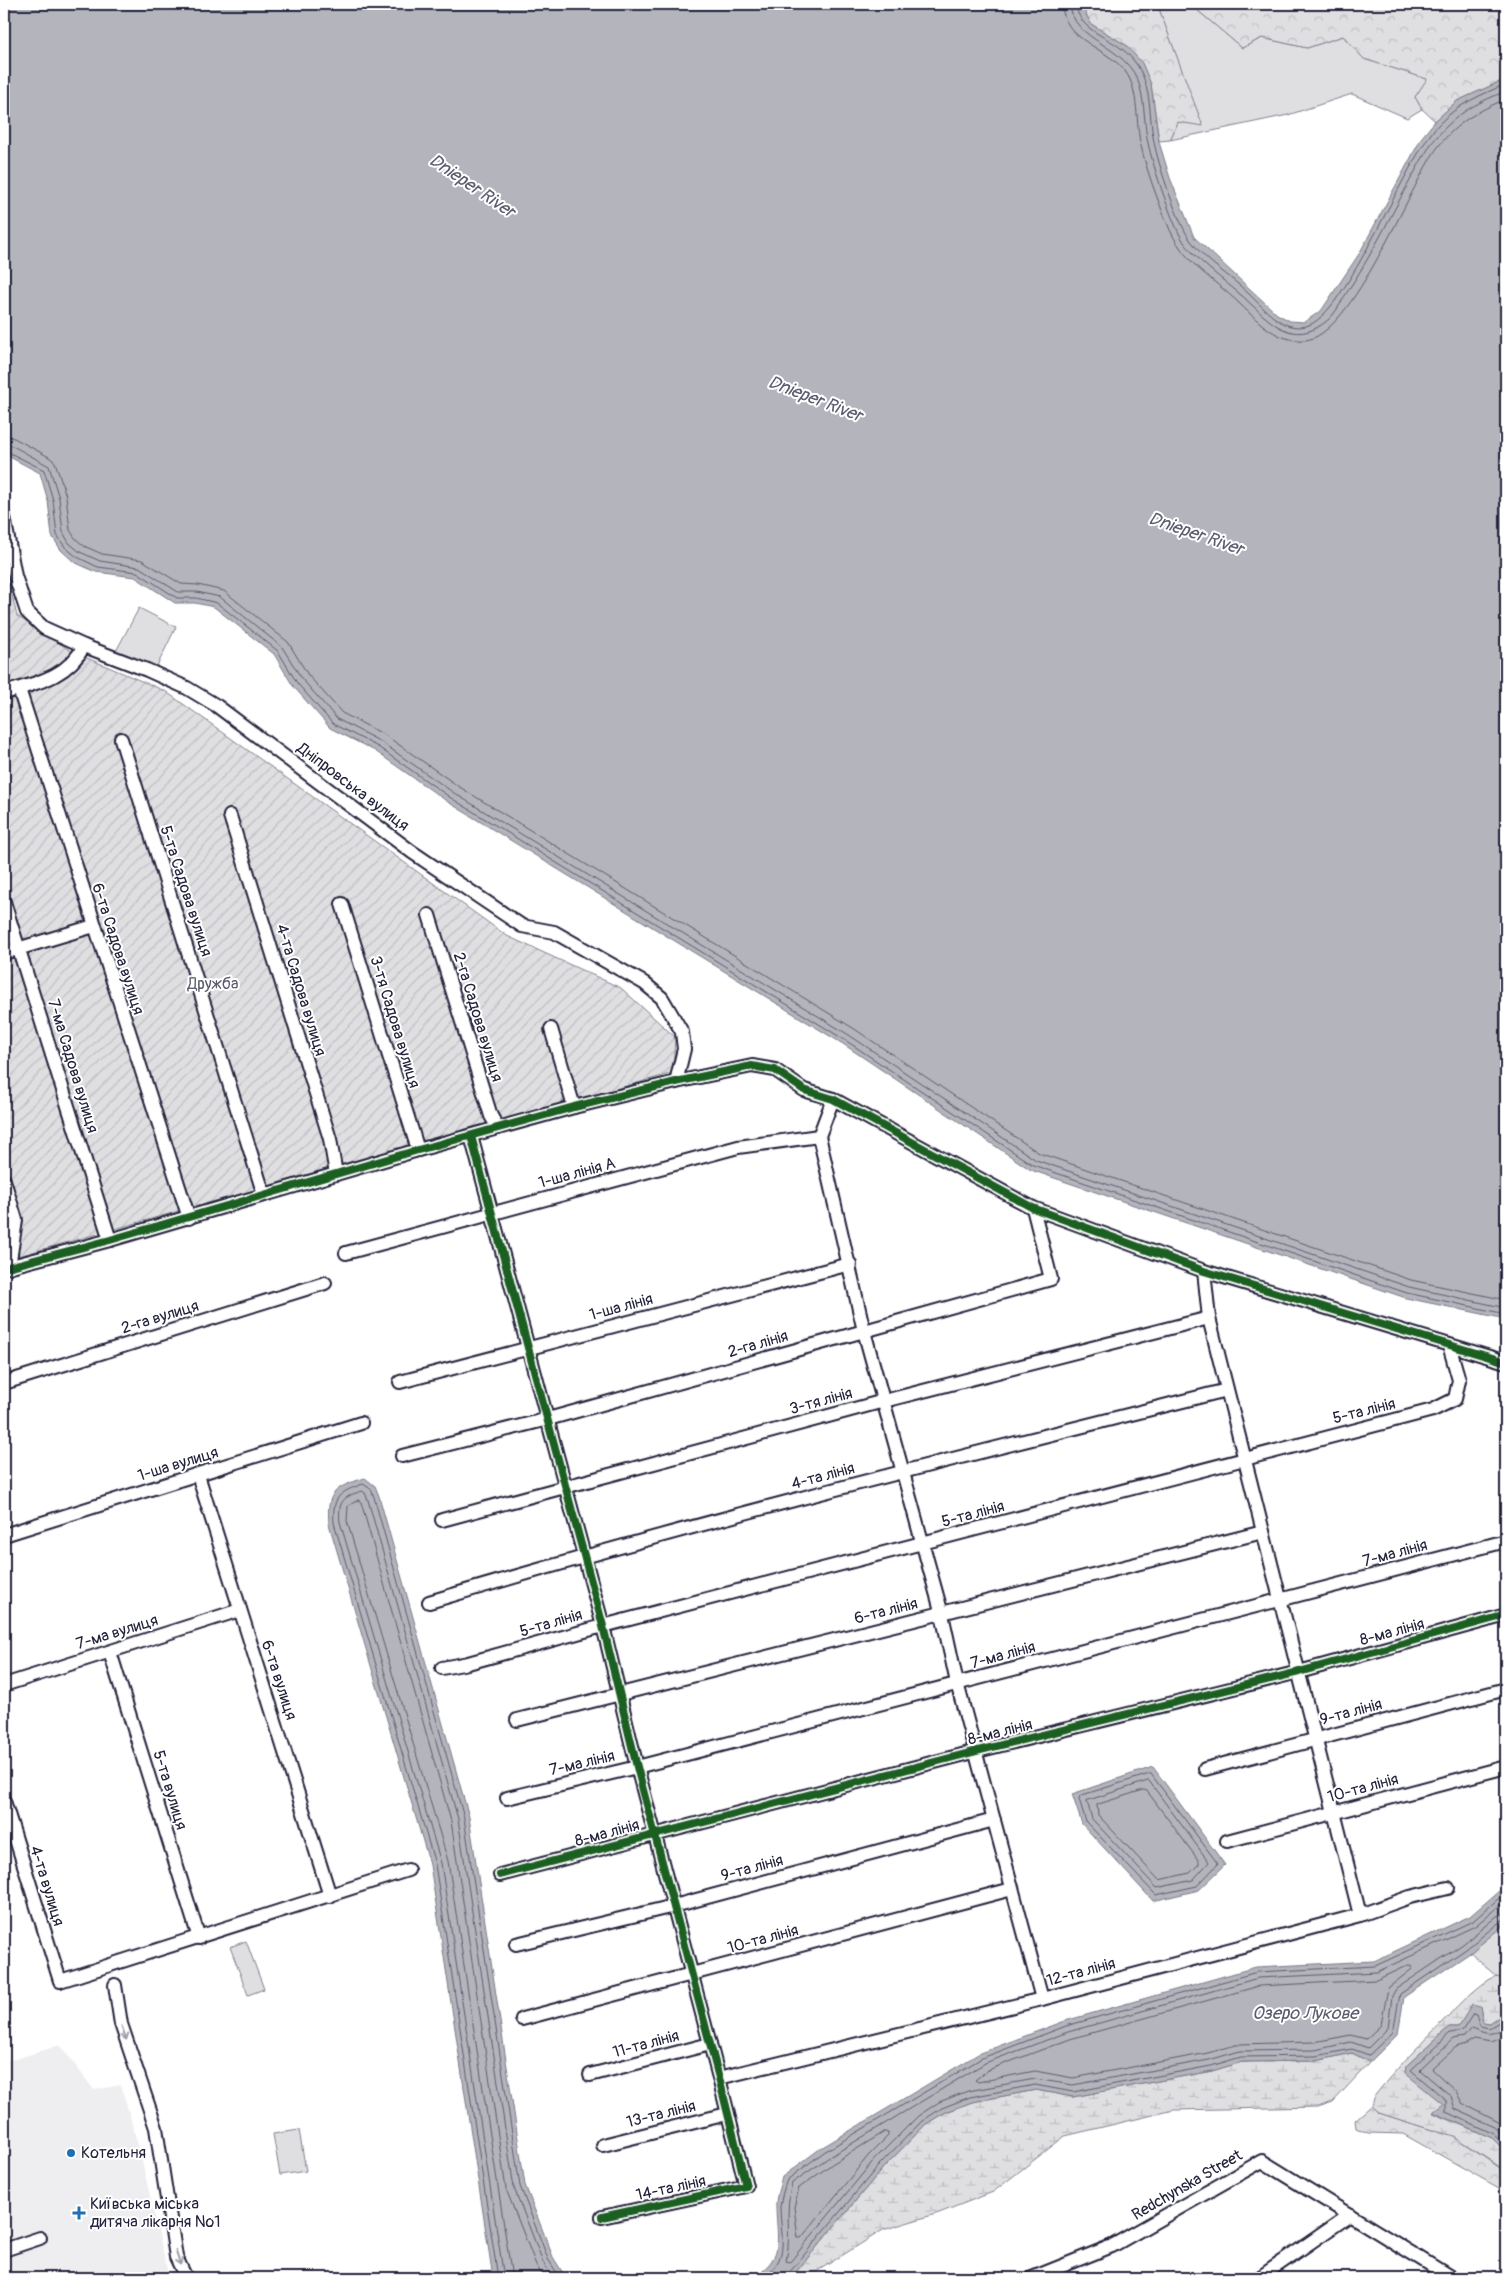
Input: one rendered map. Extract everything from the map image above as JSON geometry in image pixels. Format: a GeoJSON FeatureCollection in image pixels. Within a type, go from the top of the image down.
{"type":"FeatureCollection","features":[{"type":"Feature","properties":{"kind":"street","name":"Дніпровська вулиця"},"geometry":{"type":"LineString","coordinates":[[4,517],[15,576],[27,612],[44,628],[187,688],[217,706],[412,852],[522,926],[554,932],[644,983],[662,998],[682,1032],[684,1049],[676,1082]]}},
{"type":"Feature","properties":{"kind":"street"},"geometry":{"type":"LineString","coordinates":[[4,693],[62,673],[80,654],[84,646]]}},
{"type":"Feature","properties":{"kind":"street","name":"6-та Садова вулиця"},"geometry":{"type":"LineString","coordinates":[[19,689],[188,1218]]}},
{"type":"Feature","properties":{"kind":"street","name":"5-та Садова вулиця"},"geometry":{"type":"LineString","coordinates":[[121,739],[264,1195]]}},
{"type":"Feature","properties":{"kind":"street","name":"4-та Садова вулиця"},"geometry":{"type":"LineString","coordinates":[[230,816],[330,1139],[336,1174]]}},
{"type":"Feature","properties":{"kind":"street","name":"7-ма Садова вулиця"},"geometry":{"type":"LineString","coordinates":[[4,902],[110,1240]]}},
{"type":"Feature","properties":{"kind":"street","name":"3-тя Садова вулиця"},"geometry":{"type":"LineString","coordinates":[[342,904],[418,1150]]}},
{"type":"Feature","properties":{"kind":"street","name":"2-га Садова вулиця"},"geometry":{"type":"LineString","coordinates":[[429,915],[491,1116],[498,1128]]}},
{"type":"Feature","properties":{"kind":"street"},"geometry":{"type":"LineString","coordinates":[[4,954],[94,926]]}},
{"type":"Feature","properties":{"kind":"street"},"geometry":{"type":"LineString","coordinates":[[551,1029],[574,1107]]}},
{"type":"Feature","properties":{"kind":"street"},"geometry":{"type":"LineString","coordinates":[[4,1180],[16,1220],[6,1268],[188,1218],[418,1150],[574,1107],[752,1066],[776,1070],[804,1090],[833,1099],[1032,1208],[1204,1271],[1506,1362]]}},
{"type":"Feature","properties":{"kind":"street"},"geometry":{"type":"LineString","coordinates":[[833,1099],[819,1136],[864,1331],[942,1614],[957,1683],[1042,1999]]}},
{"type":"Feature","properties":{"kind":"street"},"geometry":{"type":"LineString","coordinates":[[471,1136],[603,1626],[637,1767],[727,2114]]}},
{"type":"Feature","properties":{"kind":"street","name":"1-ша лінія А"},"geometry":{"type":"LineString","coordinates":[[346,1253],[738,1147],[819,1136]]}},
{"type":"Feature","properties":{"kind":"street","name":"2-га лінія"},"geometry":{"type":"LineString","coordinates":[[402,1456],[548,1419],[1051,1279],[1032,1208]]}},
{"type":"Feature","properties":{"kind":"street","name":"1-ша лінія"},"geometry":{"type":"LineString","coordinates":[[400,1382],[850,1264]]}},
{"type":"Feature","properties":{"kind":"street"},"geometry":{"type":"LineString","coordinates":[[1204,1271],[1210,1318],[1227,1390],[1360,1915]]}},
{"type":"Feature","properties":{"kind":"street","name":"2-га вулиця"},"geometry":{"type":"LineString","coordinates":[[4,1382],[325,1283]]}},
{"type":"Feature","properties":{"kind":"street","name":"3-тя лінія"},"geometry":{"type":"LineString","coordinates":[[442,1520],[884,1401],[1210,1318]]}},
{"type":"Feature","properties":{"kind":"street","name":"5-та лінія"},"geometry":{"type":"LineString","coordinates":[[442,1668],[468,1663],[603,1626],[1434,1410],[1455,1399],[1459,1380],[1450,1345]]}},
{"type":"Feature","properties":{"kind":"street","name":"4-та лінія"},"geometry":{"type":"LineString","coordinates":[[429,1602],[584,1555],[1227,1390]]}},
{"type":"Feature","properties":{"kind":"street","name":"1-ша вулиця"},"geometry":{"type":"LineString","coordinates":[[4,1536],[361,1423]]}},
{"type":"Feature","properties":{"kind":"street","name":"6-та вулиця"},"geometry":{"type":"LineString","coordinates":[[198,1475],[330,1896]]}},
{"type":"Feature","properties":{"kind":"street","name":"6-та лінія"},"geometry":{"type":"LineString","coordinates":[[517,1720],[619,1696],[1263,1532]]}},
{"type":"Feature","properties":{"kind":"street","name":"7-ма лінія"},"geometry":{"type":"LineString","coordinates":[[507,1798],[637,1767],[1506,1541]]}},
{"type":"Feature","properties":{"kind":"street","name":"7-ма вулиця"},"geometry":{"type":"LineString","coordinates":[[4,1684],[240,1610]]}},
{"type":"Feature","properties":{"kind":"street","name":"8-ма лінія"},"geometry":{"type":"LineString","coordinates":[[500,1876],[976,1751],[1299,1672],[1506,1615]]}},
{"type":"Feature","properties":{"kind":"street","name":"5-та вулиця"},"geometry":{"type":"LineString","coordinates":[[110,1652],[199,1938]]}},
{"type":"Feature","properties":{"kind":"street","name":"9-та лінія"},"geometry":{"type":"LineString","coordinates":[[1205,1769],[1506,1689]]}},
{"type":"Feature","properties":{"kind":"street","name":"10-та лінія"},"geometry":{"type":"LineString","coordinates":[[1227,1841],[1506,1767]]}},
{"type":"Feature","properties":{"kind":"street","name":"4-та вулиця"},"geometry":{"type":"LineString","coordinates":[[4,1801],[60,1981],[199,1938]]}},
{"type":"Feature","properties":{"kind":"street","name":"9-та лінія"},"geometry":{"type":"LineString","coordinates":[[516,1944],[674,1906],[994,1820]]}},
{"type":"Feature","properties":{"kind":"street"},"geometry":{"type":"LineString","coordinates":[[199,1938],[408,1870]]}},
{"type":"Feature","properties":{"kind":"street","name":"12-та лінія"},"geometry":{"type":"LineString","coordinates":[[719,2078],[1042,1999],[1360,1915],[1410,1897],[1448,1888]]}},
{"type":"Feature","properties":{"kind":"street","name":"10-та лінія"},"geometry":{"type":"LineString","coordinates":[[522,2019],[1012,1889]]}},
{"type":"Feature","properties":{"kind":"street"},"geometry":{"type":"LineString","coordinates":[[115,1985],[121,2024],[156,2128],[176,2257],[186,2278]]}},
{"type":"Feature","properties":{"kind":"street","name":"11-та лінія"},"geometry":{"type":"LineString","coordinates":[[590,2075],[710,2044]]}},
{"type":"Feature","properties":{"kind":"street","name":"13-та лінія"},"geometry":{"type":"LineString","coordinates":[[603,2145],[727,2114]]}},
{"type":"Feature","properties":{"kind":"street","name":"14-та лінія"},"geometry":{"type":"LineString","coordinates":[[602,2217],[746,2186],[727,2114]]}},
{"type":"Feature","properties":{"kind":"street","name":"Redchynska Street"},"geometry":{"type":"LineString","coordinates":[[1032,2278],[1112,2246],[1262,2161],[1452,2278]]}},
{"type":"Feature","properties":{"kind":"street"},"geometry":{"type":"LineString","coordinates":[[1259,2278],[1350,2215]]}},
{"type":"Feature","properties":{"kind":"street"},"geometry":{"type":"LineString","coordinates":[[4,2250],[40,2238]]}},
{"type":"Feature","properties":{"kind":"shaded area","name":"Київська міська дитяча лікарня №1"},"geometry":{"type":"Polygon","coordinates":[[[60,2045],[94,2090],[121,2085],[139,2148],[169,2278],[4,2278],[4,2060],[16,2059],[60,2045]]]}},
{"type":"Feature","properties":{"kind":"green space"},"geometry":{"type":"Polygon","coordinates":[[[1081,4],[1190,4],[1159,9],[1203,126],[1178,122],[1170,140],[1159,141],[1151,84],[1126,45],[1091,24],[1081,4]]]}},
{"type":"Feature","properties":{"kind":"green space"},"geometry":{"type":"Polygon","coordinates":[[[1190,4],[1242,48],[1262,38],[1307,48],[1343,36],[1364,59],[1428,79],[1415,97],[1422,109],[1407,118],[1352,94],[1288,115],[1170,140],[1178,122],[1202,125],[1159,9],[1190,4]]]}},
{"type":"Feature","properties":{"kind":"green space"},"geometry":{"type":"Polygon","coordinates":[[[1190,4],[1490,4],[1506,13],[1506,79],[1457,101],[1435,121],[1422,109],[1415,97],[1427,79],[1364,59],[1343,36],[1307,48],[1262,38],[1242,48],[1190,4]]]}},
{"type":"Feature","properties":{"kind":"green space","name":"Дружба"},"geometry":{"type":"Polygon","coordinates":[[[4,562],[17,616],[73,652],[165,691],[507,936],[621,988],[675,1037],[673,1073],[4,1260],[4,562]]]}},
{"type":"Feature","properties":{"kind":"green space"},"geometry":{"type":"Polygon","coordinates":[[[139,608],[176,627],[155,670],[115,653],[139,608]]]}},
{"type":"Feature","properties":{"kind":"green space"},"geometry":{"type":"Polygon","coordinates":[[[1506,1923],[1506,1979],[1496,1976],[1470,1953],[1506,1923]]]}},
{"type":"Feature","properties":{"kind":"green space"},"geometry":{"type":"Polygon","coordinates":[[[246,1941],[264,1989],[248,1995],[230,1947],[246,1941]]]}},
{"type":"Feature","properties":{"kind":"green space"},"geometry":{"type":"Polygon","coordinates":[[[1496,1976],[1506,1979],[1506,2012],[1490,2023],[1483,2022],[1480,2007],[1472,2006],[1458,2027],[1449,2027],[1406,2066],[1443,2104],[1433,2113],[1492,2138],[1506,2152],[1506,2171],[1454,2137],[1379,2113],[1371,2106],[1373,2098],[1381,2087],[1418,2047],[1482,1984],[1496,1976]]]}},
{"type":"Feature","properties":{"kind":"green space"},"geometry":{"type":"Polygon","coordinates":[[[1352,2053],[1370,2062],[1333,2102],[1318,2107],[1174,2110],[1065,2136],[993,2192],[939,2213],[883,2230],[806,2278],[791,2278],[883,2168],[926,2124],[944,2113],[972,2102],[1036,2090],[1073,2097],[1212,2071],[1242,2062],[1316,2061],[1352,2053]]]}},
{"type":"Feature","properties":{"kind":"green space"},"geometry":{"type":"Polygon","coordinates":[[[1371,2106],[1379,2113],[1454,2137],[1506,2172],[1506,2192],[1403,2134],[1368,2133],[1356,2128],[1355,2120],[1371,2106]]]}},
{"type":"Feature","properties":{"kind":"green space"},"geometry":{"type":"Polygon","coordinates":[[[299,2130],[306,2171],[280,2175],[273,2134],[299,2130]]]}},
{"type":"Feature","properties":{"kind":"water","name":"Dnieper River"},"geometry":{"type":"Polygon","coordinates":[[[4,4],[1081,4],[1091,24],[1126,45],[1142,63],[1151,84],[1159,142],[1170,178],[1194,237],[1277,314],[1290,321],[1304,322],[1321,311],[1359,254],[1422,137],[1435,121],[1457,101],[1506,79],[1506,1319],[1406,1298],[1031,1170],[843,1044],[448,802],[375,751],[330,728],[293,686],[274,654],[214,607],[195,603],[175,603],[135,577],[96,572],[74,562],[61,550],[52,536],[48,501],[40,473],[4,454],[4,4]]]}},
{"type":"Feature","properties":{"kind":"water"},"geometry":{"type":"Polygon","coordinates":[[[365,1478],[375,1486],[379,1496],[469,1817],[525,2185],[553,2257],[566,2278],[493,2278],[430,1865],[329,1524],[329,1505],[335,1492],[346,1484],[365,1478]]]}},
{"type":"Feature","properties":{"kind":"water"},"geometry":{"type":"Polygon","coordinates":[[[1153,1767],[1225,1865],[1199,1890],[1153,1901],[1082,1824],[1072,1794],[1153,1767]]]}},
{"type":"Feature","properties":{"kind":"water","name":"Озеро Лукове"},"geometry":{"type":"Polygon","coordinates":[[[1506,1885],[1506,1923],[1470,1953],[1404,1997],[1398,2034],[1370,2062],[1352,2053],[1316,2061],[1242,2062],[1212,2071],[1073,2097],[1036,2090],[972,2102],[944,2113],[926,2124],[883,2168],[791,2278],[751,2278],[769,2264],[777,2248],[776,2204],[782,2177],[821,2148],[980,2053],[1065,2021],[1256,1967],[1374,1961],[1470,1916],[1506,1885]]]}},
{"type":"Feature","properties":{"kind":"water"},"geometry":{"type":"Polygon","coordinates":[[[1472,2005],[1480,2007],[1483,2022],[1490,2023],[1506,2012],[1506,2152],[1492,2138],[1433,2112],[1443,2104],[1405,2073],[1406,2066],[1449,2027],[1458,2027],[1472,2005]]]}},
{"type":"Feature","properties":{"kind":"cycle path"},"geometry":{"type":"LineString","coordinates":[[4,1268],[110,1240],[418,1150],[574,1107],[752,1066],[775,1070],[804,1090],[833,1099],[1033,1208],[1204,1271],[1506,1362]]}},
{"type":"Feature","properties":{"kind":"cycle path"},"geometry":{"type":"LineString","coordinates":[[471,1136],[603,1626],[637,1767],[746,2186],[602,2217]]}},
{"type":"Feature","properties":{"kind":"cycle path"},"geometry":{"type":"LineString","coordinates":[[500,1875],[977,1751],[1299,1672],[1506,1615]]}},
{"type":"Feature","properties":{"kind":"place","name":"Котельня"},"geometry":{"type":"Point","coordinates":[71,2153]}},
{"type":"Feature","properties":{"kind":"place","name":"Київська міська дитяча лікарня №1"},"geometry":{"type":"Point","coordinates":[79,2213]}}]}
